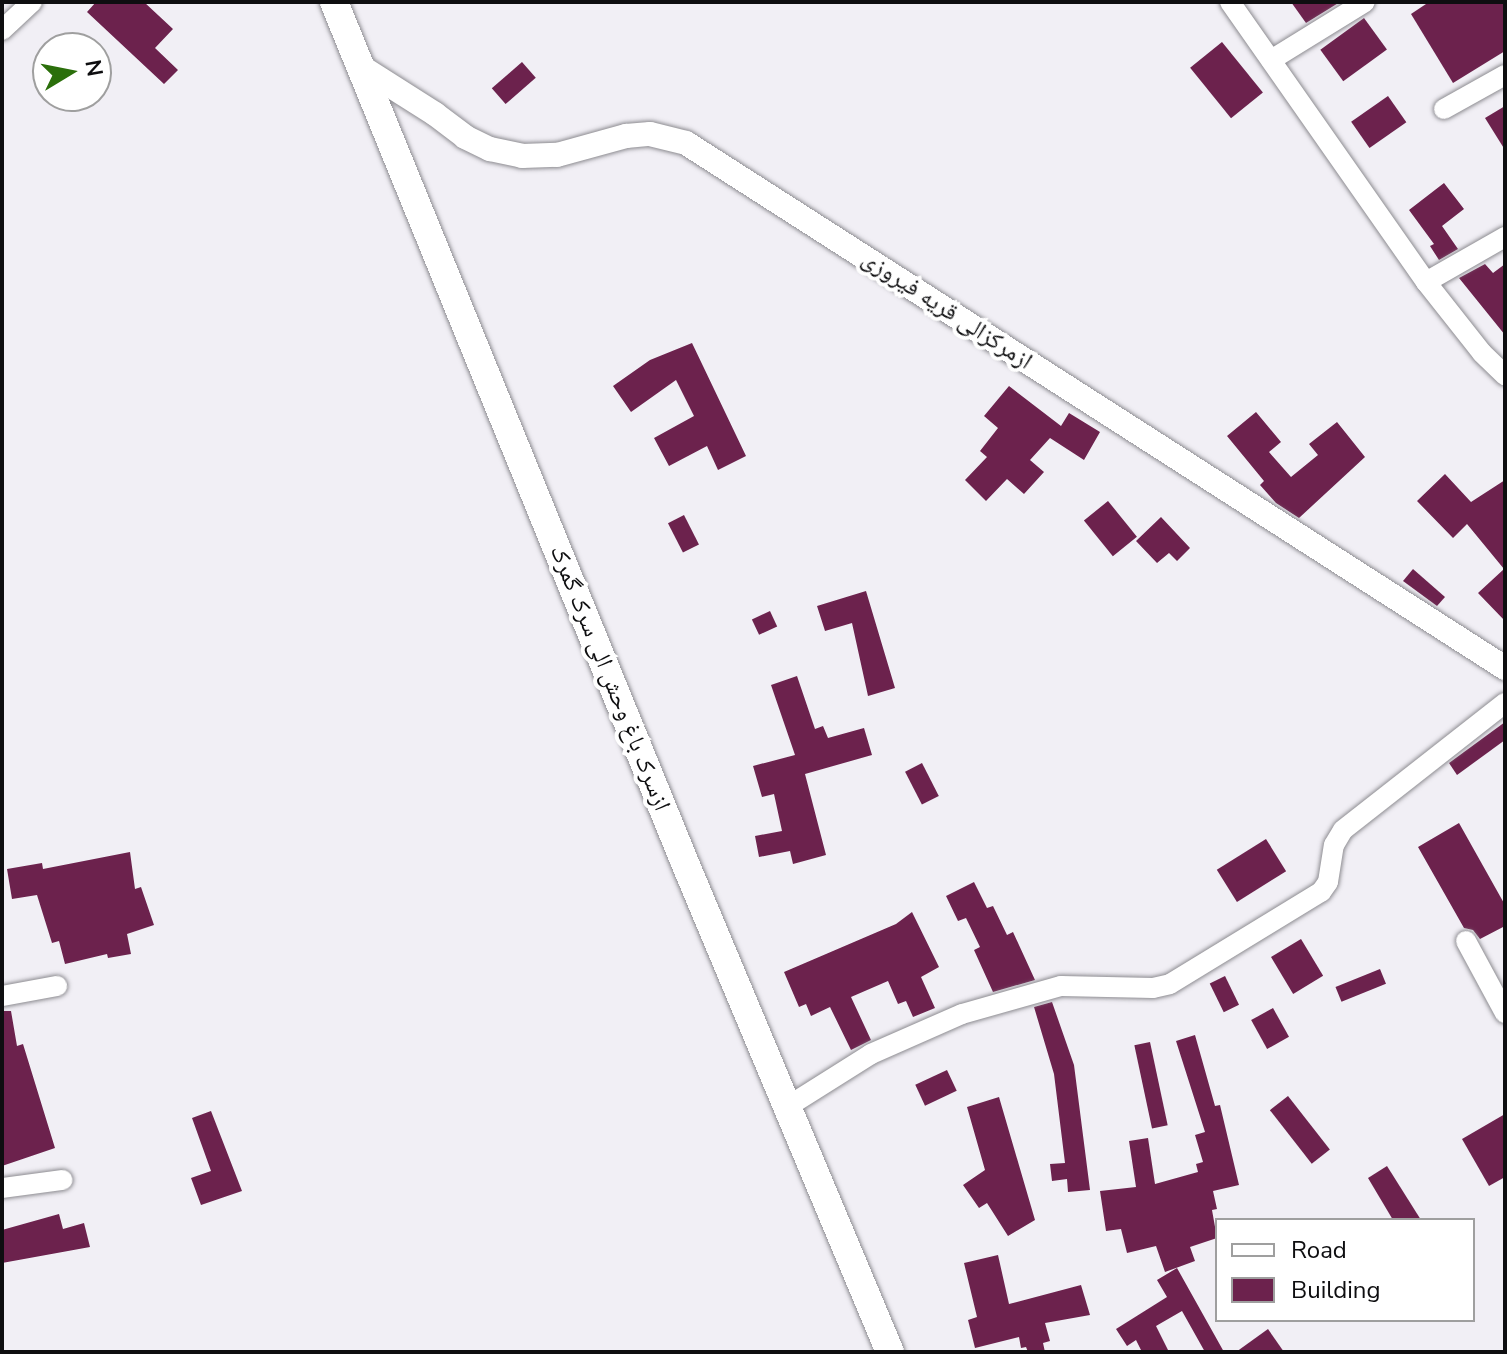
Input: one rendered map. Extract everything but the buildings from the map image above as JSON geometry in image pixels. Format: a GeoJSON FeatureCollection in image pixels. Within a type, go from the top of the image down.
{"type":"FeatureCollection","features":[{"type":"Feature","properties":{"kind":"main road","name":"ازسرک باغ وحش الی سرک گمرک"},"geometry":{"type":"LineString","coordinates":[[334,2],[890,1352]]}},
{"type":"Feature","properties":{"kind":"street"},"geometry":{"type":"LineString","coordinates":[[2,30],[32,2]]}},
{"type":"Feature","properties":{"kind":"street"},"geometry":{"type":"LineString","coordinates":[[1230,2],[1426,282],[1482,353],[1505,375]]}},
{"type":"Feature","properties":{"kind":"street"},"geometry":{"type":"LineString","coordinates":[[1271,60],[1365,2]]}},
{"type":"Feature","properties":{"kind":"street","name":"ازمرکزالی قریه فیروزی"},"geometry":{"type":"LineString","coordinates":[[361,67],[465,137],[490,149],[522,156],[557,155],[626,136],[650,134],[686,143],[1505,668]]}},
{"type":"Feature","properties":{"kind":"street"},"geometry":{"type":"LineString","coordinates":[[1444,109],[1505,75]]}},
{"type":"Feature","properties":{"kind":"street"},"geometry":{"type":"LineString","coordinates":[[1426,282],[1505,237]]}},
{"type":"Feature","properties":{"kind":"street"},"geometry":{"type":"LineString","coordinates":[[787,1107],[871,1054],[975,1009],[1061,986],[1153,988],[1170,984],[1321,892],[1328,882],[1334,845],[1343,830],[1505,703]]}},
{"type":"Feature","properties":{"kind":"street"},"geometry":{"type":"LineString","coordinates":[[1466,941],[1505,1013]]}},
{"type":"Feature","properties":{"kind":"street"},"geometry":{"type":"LineString","coordinates":[[2,996],[57,986]]}},
{"type":"Feature","properties":{"kind":"street"},"geometry":{"type":"LineString","coordinates":[[2,1188],[62,1180]]}}]}
